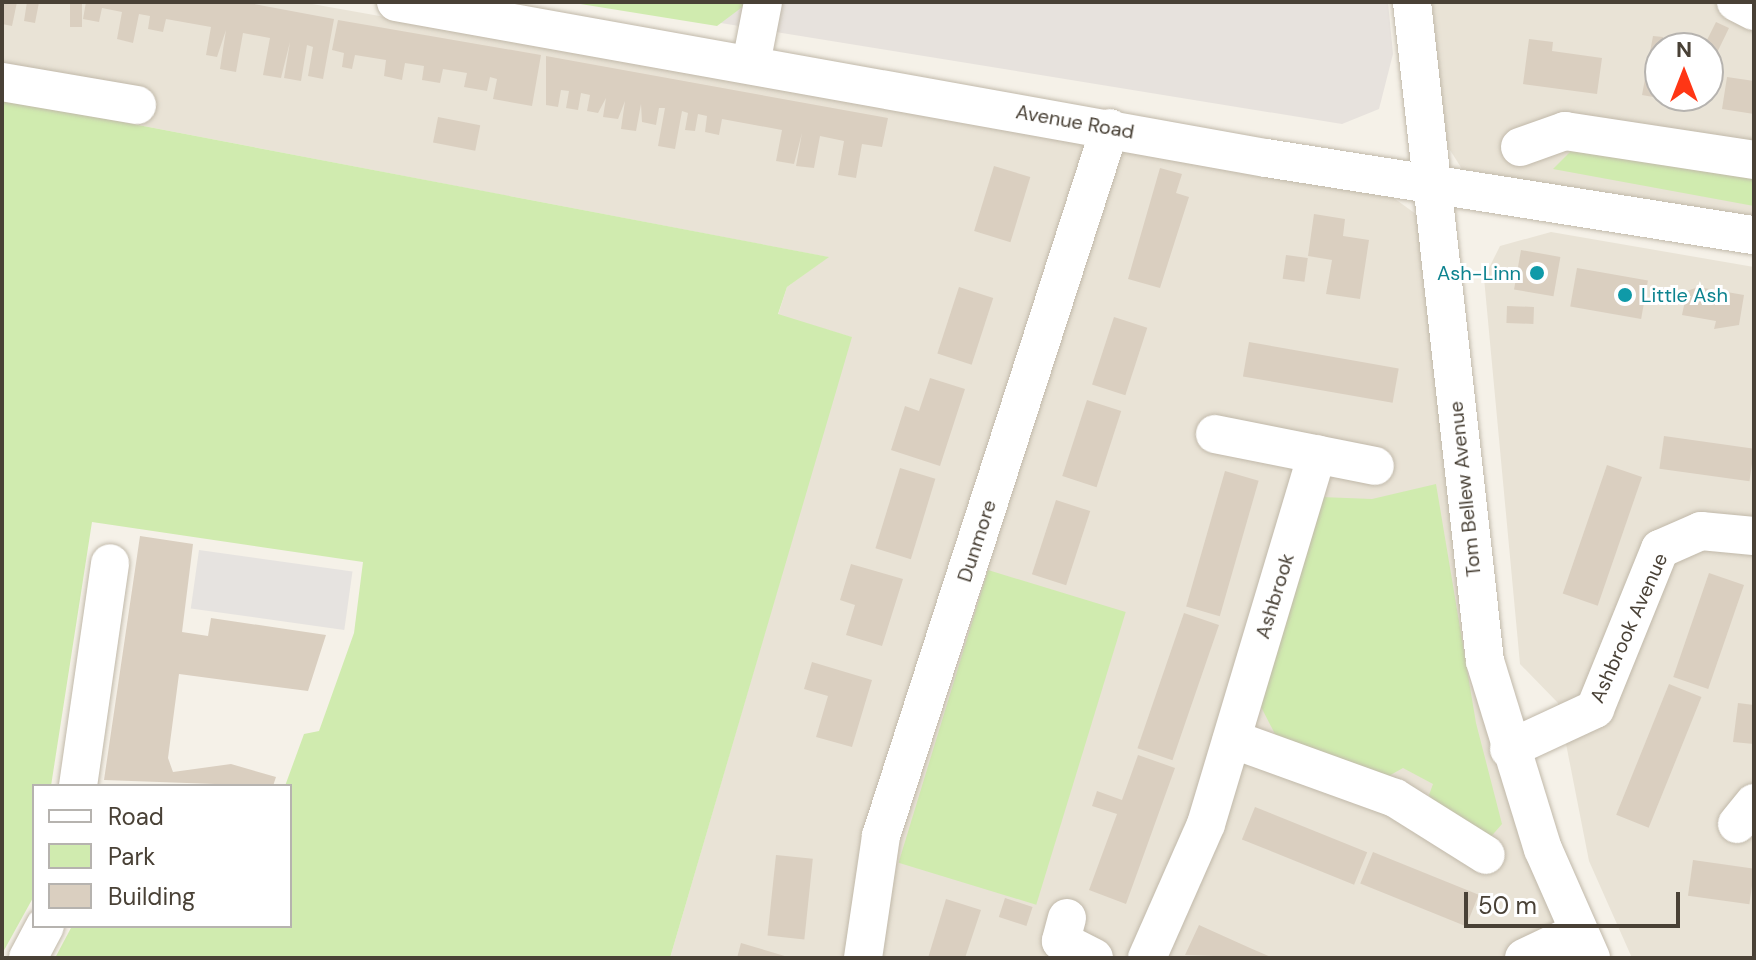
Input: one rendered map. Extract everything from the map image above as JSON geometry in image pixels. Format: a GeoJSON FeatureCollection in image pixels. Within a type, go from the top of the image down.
{"type":"FeatureCollection","features":[{"type":"Feature","properties":{"kind":"street","name":"Avenue Road"},"geometry":{"type":"LineString","coordinates":[[396,2],[1435,184],[1754,235]]}},
{"type":"Feature","properties":{"kind":"street"},"geometry":{"type":"LineString","coordinates":[[751,64],[763,2]]}},
{"type":"Feature","properties":{"kind":"street","name":"Tom Bellew Avenue"},"geometry":{"type":"LineString","coordinates":[[1412,2],[1435,184],[1485,661],[1509,749],[1584,945]]}},
{"type":"Feature","properties":{"kind":"street"},"geometry":{"type":"LineString","coordinates":[[1736,2],[1754,11]]}},
{"type":"Feature","properties":{"kind":"street"},"geometry":{"type":"LineString","coordinates":[[2,82],[137,105]]}},
{"type":"Feature","properties":{"kind":"street","name":"Dunmore"},"geometry":{"type":"LineString","coordinates":[[863,958],[881,836],[1110,128]]}},
{"type":"Feature","properties":{"kind":"street"},"geometry":{"type":"LineString","coordinates":[[1520,147],[1565,131],[1754,160]]}},
{"type":"Feature","properties":{"kind":"street"},"geometry":{"type":"LineString","coordinates":[[1215,434],[1375,466]]}},
{"type":"Feature","properties":{"kind":"street","name":"Ashbrook"},"geometry":{"type":"LineString","coordinates":[[1147,958],[1206,824],[1317,454]]}},
{"type":"Feature","properties":{"kind":"street","name":"Ashbrook Avenue"},"geometry":{"type":"LineString","coordinates":[[1509,749],[1595,709],[1660,549],[1701,531],[1754,536]]}},
{"type":"Feature","properties":{"kind":"street"},"geometry":{"type":"LineString","coordinates":[[78,784],[110,563]]}},
{"type":"Feature","properties":{"kind":"street"},"geometry":{"type":"LineString","coordinates":[[1232,739],[1408,790],[1486,855]]}},
{"type":"Feature","properties":{"kind":"street"},"geometry":{"type":"LineString","coordinates":[[1067,918],[1061,941],[1094,958]]}},
{"type":"Feature","properties":{"kind":"street"},"geometry":{"type":"LineString","coordinates":[[28,958],[44,928]]}},
{"type":"Feature","properties":{"kind":"street"},"geometry":{"type":"LineString","coordinates":[[1525,957],[1584,945]]}},
{"type":"Feature","properties":{"kind":"shaded area"},"geometry":{"type":"Polygon","coordinates":[[[2,2],[301,2],[1391,196],[1420,217],[1461,580],[1578,958],[670,958],[851,337],[778,315],[787,287],[828,257],[2,99],[2,2]]]}},
{"type":"Feature","properties":{"kind":"shaded area"},"geometry":{"type":"Polygon","coordinates":[[[591,2],[1388,2],[1393,54],[1379,109],[1342,124],[591,2]]]}},
{"type":"Feature","properties":{"kind":"shaded area"},"geometry":{"type":"Polygon","coordinates":[[[1432,2],[1754,2],[1754,220],[1462,169],[1443,139],[1432,2]]]}},
{"type":"Feature","properties":{"kind":"shaded area"},"geometry":{"type":"Polygon","coordinates":[[[1551,232],[1754,267],[1754,958],[1632,958],[1589,861],[1558,703],[1520,664],[1484,278],[1500,246],[1551,232]]]}},
{"type":"Feature","properties":{"kind":"shaded area"},"geometry":{"type":"Polygon","coordinates":[[[199,550],[352,572],[344,630],[191,608],[199,550]]]}},
{"type":"Feature","properties":{"kind":"green space"},"geometry":{"type":"Polygon","coordinates":[[[568,2],[749,2],[717,26],[568,2]]]}},
{"type":"Feature","properties":{"kind":"green space"},"geometry":{"type":"Polygon","coordinates":[[[2,99],[829,257],[787,287],[778,314],[852,337],[670,958],[55,958],[71,928],[292,928],[292,784],[286,784],[304,734],[319,731],[354,633],[363,562],[92,522],[51,784],[32,784],[32,900],[2,954],[2,99]]]}},
{"type":"Feature","properties":{"kind":"green space"},"geometry":{"type":"Polygon","coordinates":[[[1581,141],[1754,169],[1754,206],[1553,169],[1581,141]]]}},
{"type":"Feature","properties":{"kind":"green space"},"geometry":{"type":"Polygon","coordinates":[[[1436,484],[1476,723],[1502,824],[1488,840],[1438,807],[1429,795],[1433,784],[1403,768],[1385,778],[1276,736],[1259,703],[1321,497],[1372,499],[1436,484]]]}},
{"type":"Feature","properties":{"kind":"green space"},"geometry":{"type":"Polygon","coordinates":[[[988,570],[1126,612],[1036,905],[899,863],[988,570]]]}},
{"type":"Feature","properties":{"kind":"building"},"geometry":{"type":"Polygon","coordinates":[[[2,2],[17,2],[12,26],[2,24],[2,2]]]}},
{"type":"Feature","properties":{"kind":"building"},"geometry":{"type":"Polygon","coordinates":[[[27,2],[39,2],[35,23],[24,21],[27,2]]]}},
{"type":"Feature","properties":{"kind":"building"},"geometry":{"type":"Polygon","coordinates":[[[70,2],[82,2],[82,27],[70,27],[70,2]]]}},
{"type":"Feature","properties":{"kind":"building"},"geometry":{"type":"Polygon","coordinates":[[[86,2],[244,2],[334,19],[323,79],[308,76],[313,47],[307,45],[301,81],[284,78],[290,42],[281,78],[263,75],[270,38],[243,33],[236,72],[220,69],[226,30],[217,57],[206,55],[211,27],[166,19],[163,32],[148,29],[150,16],[139,14],[133,43],[117,39],[122,12],[102,8],[99,22],[83,19],[86,2]]]}},
{"type":"Feature","properties":{"kind":"building"},"geometry":{"type":"Polygon","coordinates":[[[338,20],[541,55],[532,106],[493,99],[497,79],[490,77],[487,91],[464,87],[467,73],[443,69],[440,83],[422,80],[424,66],[405,63],[402,80],[384,76],[386,60],[355,55],[352,69],[342,67],[344,53],[332,50],[338,20]]]}},
{"type":"Feature","properties":{"kind":"building"},"geometry":{"type":"Polygon","coordinates":[[[1716,22],[1729,28],[1724,38],[1724,32],[1711,32],[1716,22]]]}},
{"type":"Feature","properties":{"kind":"building"},"geometry":{"type":"Polygon","coordinates":[[[1529,39],[1553,42],[1552,51],[1602,58],[1597,94],[1523,84],[1529,39]]]}},
{"type":"Feature","properties":{"kind":"building"},"geometry":{"type":"Polygon","coordinates":[[[546,56],[888,118],[882,147],[862,144],[856,178],[838,175],[844,141],[820,136],[814,168],[796,166],[802,133],[794,164],[776,161],[782,130],[722,119],[719,135],[705,132],[707,116],[698,114],[695,131],[685,130],[688,113],[682,111],[675,149],[658,146],[665,108],[659,108],[656,125],[642,122],[641,104],[636,131],[621,129],[625,101],[618,119],[603,117],[606,98],[598,113],[587,111],[590,95],[581,93],[578,110],[566,108],[569,91],[561,90],[558,107],[546,105],[546,56]]]}},
{"type":"Feature","properties":{"kind":"building"},"geometry":{"type":"Polygon","coordinates":[[[1727,77],[1754,81],[1754,114],[1724,109],[1727,77]]]}},
{"type":"Feature","properties":{"kind":"building"},"geometry":{"type":"Polygon","coordinates":[[[438,117],[480,125],[475,151],[433,143],[438,117]]]}},
{"type":"Feature","properties":{"kind":"building"},"geometry":{"type":"Polygon","coordinates":[[[994,166],[1030,177],[1010,242],[974,231],[994,166]]]}},
{"type":"Feature","properties":{"kind":"building"},"geometry":{"type":"Polygon","coordinates":[[[1160,168],[1182,174],[1176,193],[1189,197],[1160,288],[1128,279],[1160,168]]]}},
{"type":"Feature","properties":{"kind":"building"},"geometry":{"type":"Polygon","coordinates":[[[1314,214],[1345,219],[1343,236],[1369,240],[1360,299],[1326,294],[1332,260],[1308,256],[1314,214]]]}},
{"type":"Feature","properties":{"kind":"building","name":"Ash-Linn"},"geometry":{"type":"Polygon","coordinates":[[[1521,250],[1560,257],[1553,296],[1514,289],[1521,250]]]}},
{"type":"Feature","properties":{"kind":"building"},"geometry":{"type":"Polygon","coordinates":[[[1286,255],[1308,258],[1304,282],[1283,279],[1286,255]]]}},
{"type":"Feature","properties":{"kind":"building"},"geometry":{"type":"Polygon","coordinates":[[[1577,268],[1648,281],[1641,319],[1570,306],[1577,268]]]}},
{"type":"Feature","properties":{"kind":"building"},"geometry":{"type":"Polygon","coordinates":[[[959,287],[993,298],[972,365],[937,354],[959,287]]]}},
{"type":"Feature","properties":{"kind":"building"},"geometry":{"type":"Polygon","coordinates":[[[1698,287],[1744,295],[1739,325],[1714,329],[1716,321],[1682,315],[1687,291],[1698,287]]]}},
{"type":"Feature","properties":{"kind":"building"},"geometry":{"type":"Polygon","coordinates":[[[1507,306],[1534,307],[1533,324],[1506,323],[1507,306]]]}},
{"type":"Feature","properties":{"kind":"building"},"geometry":{"type":"Polygon","coordinates":[[[1114,317],[1147,328],[1125,395],[1092,385],[1114,317]]]}},
{"type":"Feature","properties":{"kind":"building"},"geometry":{"type":"Polygon","coordinates":[[[1249,342],[1399,368],[1393,403],[1243,376],[1249,342]]]}},
{"type":"Feature","properties":{"kind":"building"},"geometry":{"type":"Polygon","coordinates":[[[930,378],[965,389],[940,466],[891,450],[905,406],[919,411],[930,378]]]}},
{"type":"Feature","properties":{"kind":"building"},"geometry":{"type":"Polygon","coordinates":[[[1087,400],[1121,411],[1097,487],[1062,476],[1087,400]]]}},
{"type":"Feature","properties":{"kind":"building"},"geometry":{"type":"Polygon","coordinates":[[[1664,436],[1754,449],[1750,481],[1659,469],[1664,436]]]}},
{"type":"Feature","properties":{"kind":"building"},"geometry":{"type":"Polygon","coordinates":[[[1607,465],[1642,477],[1598,606],[1563,594],[1607,465]]]}},
{"type":"Feature","properties":{"kind":"building"},"geometry":{"type":"Polygon","coordinates":[[[900,468],[935,479],[911,559],[875,548],[900,468]]]}},
{"type":"Feature","properties":{"kind":"building"},"geometry":{"type":"Polygon","coordinates":[[[1225,471],[1259,481],[1220,616],[1186,607],[1225,471]]]}},
{"type":"Feature","properties":{"kind":"building"},"geometry":{"type":"Polygon","coordinates":[[[1056,500],[1090,511],[1066,585],[1032,574],[1056,500]]]}},
{"type":"Feature","properties":{"kind":"building"},"geometry":{"type":"Polygon","coordinates":[[[140,536],[193,544],[182,632],[208,636],[211,618],[326,635],[308,691],[179,674],[168,758],[173,772],[231,764],[276,777],[274,784],[104,780],[140,536]]]}},
{"type":"Feature","properties":{"kind":"building"},"geometry":{"type":"Polygon","coordinates":[[[851,564],[903,579],[882,646],[846,635],[855,605],[840,600],[851,564]]]}},
{"type":"Feature","properties":{"kind":"building"},"geometry":{"type":"Polygon","coordinates":[[[1709,573],[1744,585],[1708,689],[1673,677],[1709,573]]]}},
{"type":"Feature","properties":{"kind":"building"},"geometry":{"type":"Polygon","coordinates":[[[1184,613],[1219,625],[1172,760],[1137,748],[1184,613]]]}},
{"type":"Feature","properties":{"kind":"building"},"geometry":{"type":"Polygon","coordinates":[[[812,662],[872,680],[852,747],[816,737],[828,696],[804,689],[812,662]]]}},
{"type":"Feature","properties":{"kind":"building"},"geometry":{"type":"Polygon","coordinates":[[[1669,684],[1701,697],[1649,828],[1616,815],[1669,684]]]}},
{"type":"Feature","properties":{"kind":"building"},"geometry":{"type":"Polygon","coordinates":[[[1738,703],[1754,705],[1754,744],[1733,742],[1738,703]]]}},
{"type":"Feature","properties":{"kind":"building"},"geometry":{"type":"Polygon","coordinates":[[[1138,755],[1175,768],[1126,904],[1089,890],[1117,814],[1092,806],[1097,791],[1122,800],[1138,755]]]}},
{"type":"Feature","properties":{"kind":"building"},"geometry":{"type":"Polygon","coordinates":[[[1255,807],[1367,852],[1354,885],[1242,839],[1255,807]]]}},
{"type":"Feature","properties":{"kind":"building"},"geometry":{"type":"Polygon","coordinates":[[[1373,852],[1479,895],[1466,926],[1360,884],[1373,852]]]}},
{"type":"Feature","properties":{"kind":"building"},"geometry":{"type":"Polygon","coordinates":[[[776,855],[813,859],[804,939],[768,936],[776,855]]]}},
{"type":"Feature","properties":{"kind":"building"},"geometry":{"type":"Polygon","coordinates":[[[1693,860],[1754,869],[1749,904],[1688,896],[1693,860]]]}},
{"type":"Feature","properties":{"kind":"building"},"geometry":{"type":"Polygon","coordinates":[[[1005,898],[1033,907],[1026,926],[999,917],[1005,898]]]}},
{"type":"Feature","properties":{"kind":"building"},"geometry":{"type":"Polygon","coordinates":[[[946,899],[981,910],[965,958],[928,958],[946,899]]]}},
{"type":"Feature","properties":{"kind":"building"},"geometry":{"type":"Polygon","coordinates":[[[1199,925],[1250,948],[1273,958],[1185,955],[1199,925]]]}},
{"type":"Feature","properties":{"kind":"building"},"geometry":{"type":"Polygon","coordinates":[[[741,943],[788,957],[788,958],[737,958],[741,943]]]}},
{"type":"Feature","properties":{"kind":"place","name":"Ash-Linn"},"geometry":{"type":"Point","coordinates":[1537,273]}},
{"type":"Feature","properties":{"kind":"place","name":"Little Ash"},"geometry":{"type":"Point","coordinates":[1625,295]}}]}
